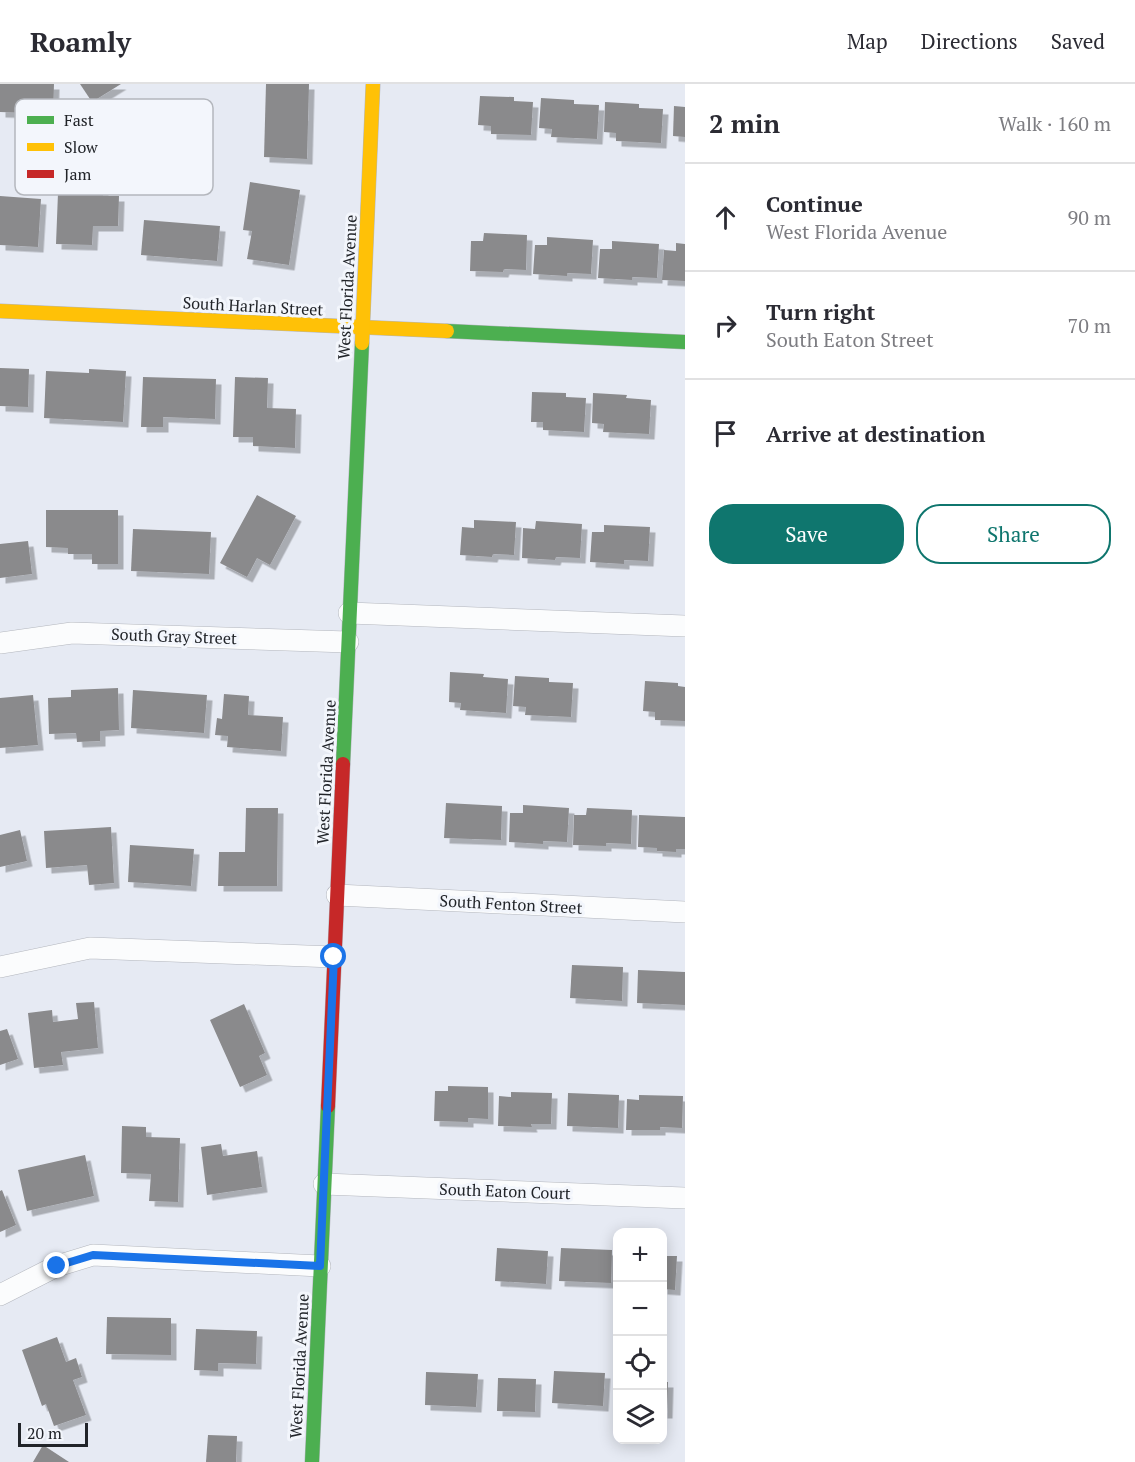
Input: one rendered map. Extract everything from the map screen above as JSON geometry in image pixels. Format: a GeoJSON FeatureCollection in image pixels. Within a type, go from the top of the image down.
{"type":"FeatureCollection","features":[{"type":"Feature","properties":{"kind":"street","name":"West Florida Avenue"},"geometry":{"type":"LineString","coordinates":[[312,1462],[373,84]]}},
{"type":"Feature","properties":{"kind":"street","name":"South Harlan Street"},"geometry":{"type":"LineString","coordinates":[[0,311],[685,342]]}},
{"type":"Feature","properties":{"kind":"street"},"geometry":{"type":"LineString","coordinates":[[349,613],[685,626]]}},
{"type":"Feature","properties":{"kind":"street","name":"South Gray Street"},"geometry":{"type":"LineString","coordinates":[[0,643],[72,633],[348,642]]}},
{"type":"Feature","properties":{"kind":"street","name":"South Fenton Street"},"geometry":{"type":"LineString","coordinates":[[337,895],[685,912]]}},
{"type":"Feature","properties":{"kind":"street"},"geometry":{"type":"LineString","coordinates":[[0,967],[90,948],[334,957]]}},
{"type":"Feature","properties":{"kind":"street","name":"South Eaton Court"},"geometry":{"type":"LineString","coordinates":[[324,1184],[685,1198]]}},
{"type":"Feature","properties":{"kind":"street"},"geometry":{"type":"LineString","coordinates":[[0,1295],[57,1266],[93,1255],[320,1266]]}},
{"type":"Feature","properties":{"kind":"building"},"geometry":{"type":"Polygon","coordinates":[[[0,84],[54,84],[54,99],[15,99],[15,113],[0,112],[0,84]]]}},
{"type":"Feature","properties":{"kind":"building"},"geometry":{"type":"Polygon","coordinates":[[[80,84],[121,84],[97,99],[90,99],[80,84]]]}},
{"type":"Feature","properties":{"kind":"building"},"geometry":{"type":"Polygon","coordinates":[[[266,84],[309,84],[307,159],[264,157],[266,84]]]}},
{"type":"Feature","properties":{"kind":"building"},"geometry":{"type":"Polygon","coordinates":[[[480,96],[514,97],[514,101],[533,102],[531,135],[491,134],[491,126],[478,125],[480,96]]]}},
{"type":"Feature","properties":{"kind":"building"},"geometry":{"type":"Polygon","coordinates":[[[541,98],[574,100],[574,104],[599,105],[597,139],[551,137],[552,129],[539,128],[541,98]]]}},
{"type":"Feature","properties":{"kind":"building"},"geometry":{"type":"Polygon","coordinates":[[[605,102],[639,104],[639,108],[663,109],[661,143],[616,141],[616,133],[604,132],[605,102]]]}},
{"type":"Feature","properties":{"kind":"building"},"geometry":{"type":"Polygon","coordinates":[[[674,106],[685,107],[685,137],[673,136],[674,106]]]}},
{"type":"Feature","properties":{"kind":"building"},"geometry":{"type":"Polygon","coordinates":[[[250,182],[300,190],[289,265],[247,259],[252,231],[243,230],[250,182]]]}},
{"type":"Feature","properties":{"kind":"building"},"geometry":{"type":"Polygon","coordinates":[[[58,195],[119,196],[118,226],[93,226],[92,245],[56,244],[58,195]]]}},
{"type":"Feature","properties":{"kind":"building"},"geometry":{"type":"Polygon","coordinates":[[[0,196],[41,199],[38,247],[0,245],[0,196]]]}},
{"type":"Feature","properties":{"kind":"building"},"geometry":{"type":"Polygon","coordinates":[[[144,220],[220,226],[217,261],[141,255],[144,220]]]}},
{"type":"Feature","properties":{"kind":"building"},"geometry":{"type":"Polygon","coordinates":[[[484,233],[527,235],[526,270],[470,271],[471,241],[483,241],[484,233]]]}},
{"type":"Feature","properties":{"kind":"building"},"geometry":{"type":"Polygon","coordinates":[[[547,237],[593,240],[591,274],[567,273],[567,276],[533,274],[535,245],[547,245],[547,237]]]}},
{"type":"Feature","properties":{"kind":"building"},"geometry":{"type":"Polygon","coordinates":[[[612,241],[659,244],[657,278],[632,277],[632,280],[598,278],[600,249],[612,249],[612,241]]]}},
{"type":"Feature","properties":{"kind":"building"},"geometry":{"type":"Polygon","coordinates":[[[676,243],[685,244],[685,281],[662,280],[664,250],[676,251],[676,243]]]}},
{"type":"Feature","properties":{"kind":"building"},"geometry":{"type":"Polygon","coordinates":[[[0,368],[29,369],[28,407],[0,406],[0,368]]]}},
{"type":"Feature","properties":{"kind":"building"},"geometry":{"type":"Polygon","coordinates":[[[89,369],[126,371],[123,422],[44,418],[46,371],[89,373],[89,369]]]}},
{"type":"Feature","properties":{"kind":"building"},"geometry":{"type":"Polygon","coordinates":[[[143,377],[216,379],[215,419],[163,417],[163,427],[141,427],[143,377]]]}},
{"type":"Feature","properties":{"kind":"building"},"geometry":{"type":"Polygon","coordinates":[[[235,377],[268,378],[267,408],[296,409],[295,448],[253,446],[253,437],[233,437],[235,377]]]}},
{"type":"Feature","properties":{"kind":"building"},"geometry":{"type":"Polygon","coordinates":[[[532,392],[566,393],[566,397],[586,398],[584,432],[543,430],[543,422],[531,422],[532,392]]]}},
{"type":"Feature","properties":{"kind":"building"},"geometry":{"type":"Polygon","coordinates":[[[593,393],[627,395],[626,398],[651,400],[649,434],[603,432],[604,424],[592,423],[593,393]]]}},
{"type":"Feature","properties":{"kind":"building"},"geometry":{"type":"Polygon","coordinates":[[[257,495],[296,516],[270,565],[257,558],[247,577],[220,563],[257,495]]]}},
{"type":"Feature","properties":{"kind":"building"},"geometry":{"type":"Polygon","coordinates":[[[46,510],[118,510],[118,564],[92,564],[92,554],[68,554],[68,548],[46,547],[46,510]]]}},
{"type":"Feature","properties":{"kind":"building"},"geometry":{"type":"Polygon","coordinates":[[[474,520],[516,522],[514,555],[493,554],[492,557],[460,555],[462,527],[474,528],[474,520]]]}},
{"type":"Feature","properties":{"kind":"building"},"geometry":{"type":"Polygon","coordinates":[[[536,521],[582,524],[580,558],[556,557],[555,560],[522,558],[523,528],[535,529],[536,521]]]}},
{"type":"Feature","properties":{"kind":"building"},"geometry":{"type":"Polygon","coordinates":[[[604,525],[650,527],[648,561],[624,560],[624,564],[590,562],[592,532],[604,532],[604,525]]]}},
{"type":"Feature","properties":{"kind":"building"},"geometry":{"type":"Polygon","coordinates":[[[133,529],[211,532],[209,574],[131,571],[133,529]]]}},
{"type":"Feature","properties":{"kind":"building"},"geometry":{"type":"Polygon","coordinates":[[[28,541],[32,574],[0,578],[0,544],[28,541]]]}},
{"type":"Feature","properties":{"kind":"building"},"geometry":{"type":"Polygon","coordinates":[[[450,672],[484,674],[483,677],[508,679],[506,713],[460,710],[461,703],[449,702],[450,672]]]}},
{"type":"Feature","properties":{"kind":"building"},"geometry":{"type":"Polygon","coordinates":[[[515,676],[549,678],[549,682],[573,683],[571,717],[525,715],[526,707],[513,706],[515,676]]]}},
{"type":"Feature","properties":{"kind":"building"},"geometry":{"type":"Polygon","coordinates":[[[645,681],[678,683],[678,686],[685,687],[685,721],[655,720],[655,712],[643,711],[645,681]]]}},
{"type":"Feature","properties":{"kind":"building"},"geometry":{"type":"Polygon","coordinates":[[[118,688],[119,730],[100,731],[100,741],[77,742],[76,733],[49,734],[48,698],[71,697],[71,690],[118,688]]]}},
{"type":"Feature","properties":{"kind":"building"},"geometry":{"type":"Polygon","coordinates":[[[133,690],[207,695],[204,733],[131,728],[133,690]]]}},
{"type":"Feature","properties":{"kind":"building"},"geometry":{"type":"Polygon","coordinates":[[[224,694],[249,696],[248,715],[283,717],[281,751],[227,747],[228,736],[215,735],[217,718],[222,719],[224,694]]]}},
{"type":"Feature","properties":{"kind":"building"},"geometry":{"type":"Polygon","coordinates":[[[33,695],[38,745],[0,748],[0,698],[33,695]]]}},
{"type":"Feature","properties":{"kind":"building"},"geometry":{"type":"Polygon","coordinates":[[[446,803],[502,806],[501,840],[444,838],[446,803]]]}},
{"type":"Feature","properties":{"kind":"building"},"geometry":{"type":"Polygon","coordinates":[[[523,805],[569,808],[567,842],[543,841],[543,844],[509,842],[510,813],[523,813],[523,805]]]}},
{"type":"Feature","properties":{"kind":"building"},"geometry":{"type":"Polygon","coordinates":[[[246,808],[278,808],[277,886],[218,886],[219,852],[245,852],[246,808]]]}},
{"type":"Feature","properties":{"kind":"building"},"geometry":{"type":"Polygon","coordinates":[[[587,808],[632,810],[631,844],[573,845],[574,815],[586,815],[587,808]]]}},
{"type":"Feature","properties":{"kind":"building"},"geometry":{"type":"Polygon","coordinates":[[[639,815],[685,817],[685,849],[676,849],[676,852],[638,847],[639,815]]]}},
{"type":"Feature","properties":{"kind":"building"},"geometry":{"type":"Polygon","coordinates":[[[111,827],[114,883],[89,885],[87,865],[46,868],[44,831],[111,827]]]}},
{"type":"Feature","properties":{"kind":"building"},"geometry":{"type":"Polygon","coordinates":[[[20,830],[27,861],[0,867],[0,835],[20,830]]]}},
{"type":"Feature","properties":{"kind":"building"},"geometry":{"type":"Polygon","coordinates":[[[130,845],[194,849],[191,886],[128,882],[130,845]]]}},
{"type":"Feature","properties":{"kind":"building"},"geometry":{"type":"Polygon","coordinates":[[[572,965],[623,967],[622,1001],[570,998],[572,965]]]}},
{"type":"Feature","properties":{"kind":"building"},"geometry":{"type":"Polygon","coordinates":[[[638,970],[685,972],[685,1005],[637,1003],[638,970]]]}},
{"type":"Feature","properties":{"kind":"building"},"geometry":{"type":"Polygon","coordinates":[[[94,1002],[98,1048],[61,1052],[63,1065],[34,1068],[28,1013],[52,1010],[53,1022],[78,1019],[76,1003],[94,1002]]]}},
{"type":"Feature","properties":{"kind":"building"},"geometry":{"type":"Polygon","coordinates":[[[244,1004],[265,1053],[259,1056],[267,1075],[240,1087],[210,1020],[244,1004]]]}},
{"type":"Feature","properties":{"kind":"building"},"geometry":{"type":"Polygon","coordinates":[[[7,1029],[18,1059],[0,1065],[0,1031],[7,1029]]]}},
{"type":"Feature","properties":{"kind":"building"},"geometry":{"type":"Polygon","coordinates":[[[448,1086],[488,1087],[488,1119],[468,1118],[468,1122],[434,1121],[435,1091],[448,1091],[448,1086]]]}},
{"type":"Feature","properties":{"kind":"building"},"geometry":{"type":"Polygon","coordinates":[[[511,1092],[552,1093],[551,1124],[531,1124],[532,1127],[498,1126],[499,1096],[511,1097],[511,1092]]]}},
{"type":"Feature","properties":{"kind":"building"},"geometry":{"type":"Polygon","coordinates":[[[568,1093],[619,1095],[618,1128],[567,1126],[568,1093]]]}},
{"type":"Feature","properties":{"kind":"building"},"geometry":{"type":"Polygon","coordinates":[[[639,1095],[683,1096],[682,1128],[626,1130],[627,1099],[639,1100],[639,1095]]]}},
{"type":"Feature","properties":{"kind":"building"},"geometry":{"type":"Polygon","coordinates":[[[122,1126],[146,1127],[146,1137],[180,1138],[178,1202],[149,1201],[151,1174],[121,1173],[122,1126]]]}},
{"type":"Feature","properties":{"kind":"building"},"geometry":{"type":"Polygon","coordinates":[[[221,1144],[223,1156],[257,1151],[262,1187],[207,1195],[201,1147],[221,1144]]]}},
{"type":"Feature","properties":{"kind":"building"},"geometry":{"type":"Polygon","coordinates":[[[85,1155],[94,1196],[27,1211],[18,1170],[85,1155]]]}},
{"type":"Feature","properties":{"kind":"building"},"geometry":{"type":"Polygon","coordinates":[[[2,1190],[16,1225],[0,1232],[0,1191],[2,1190]]]}},
{"type":"Feature","properties":{"kind":"building"},"geometry":{"type":"Polygon","coordinates":[[[497,1248],[548,1251],[546,1284],[495,1281],[497,1248]]]}},
{"type":"Feature","properties":{"kind":"building"},"geometry":{"type":"Polygon","coordinates":[[[561,1248],[612,1250],[611,1283],[559,1281],[561,1248]]]}},
{"type":"Feature","properties":{"kind":"building"},"geometry":{"type":"Polygon","coordinates":[[[667,1256],[677,1256],[675,1290],[667,1289],[667,1256]]]}},
{"type":"Feature","properties":{"kind":"building"},"geometry":{"type":"Polygon","coordinates":[[[107,1317],[171,1318],[171,1355],[106,1354],[107,1317]]]}},
{"type":"Feature","properties":{"kind":"building"},"geometry":{"type":"Polygon","coordinates":[[[196,1329],[257,1331],[256,1364],[218,1363],[218,1371],[194,1370],[196,1329]]]}},
{"type":"Feature","properties":{"kind":"building"},"geometry":{"type":"Polygon","coordinates":[[[57,1337],[66,1362],[76,1358],[82,1377],[73,1380],[86,1415],[54,1426],[46,1404],[42,1406],[22,1350],[57,1337]]]}},
{"type":"Feature","properties":{"kind":"building"},"geometry":{"type":"Polygon","coordinates":[[[554,1371],[605,1373],[603,1406],[552,1403],[554,1371]]]}},
{"type":"Feature","properties":{"kind":"building"},"geometry":{"type":"Polygon","coordinates":[[[426,1372],[478,1374],[476,1407],[425,1405],[426,1372]]]}},
{"type":"Feature","properties":{"kind":"building"},"geometry":{"type":"Polygon","coordinates":[[[498,1378],[536,1379],[535,1412],[497,1411],[498,1378]]]}},
{"type":"Feature","properties":{"kind":"building"},"geometry":{"type":"Polygon","coordinates":[[[208,1435],[237,1436],[236,1462],[206,1462],[208,1435]]]}},
{"type":"Feature","properties":{"kind":"building"},"geometry":{"type":"Polygon","coordinates":[[[43,1445],[69,1462],[33,1462],[43,1445]]]}},
{"type":"Feature","properties":{"kind":"traffic: fast"},"geometry":{"type":"LineString","coordinates":[[447,331],[685,342]]}},
{"type":"Feature","properties":{"kind":"traffic: fast"},"geometry":{"type":"LineString","coordinates":[[343,764],[362,343]]}},
{"type":"Feature","properties":{"kind":"traffic: fast"},"geometry":{"type":"LineString","coordinates":[[312,1462],[328,1106]]}},
{"type":"Feature","properties":{"kind":"traffic: slow"},"geometry":{"type":"LineString","coordinates":[[362,343],[373,84]]}},
{"type":"Feature","properties":{"kind":"traffic: slow"},"geometry":{"type":"LineString","coordinates":[[0,311],[447,331]]}},
{"type":"Feature","properties":{"kind":"traffic: jam"},"geometry":{"type":"LineString","coordinates":[[328,1106],[343,764]]}},
{"type":"Feature","properties":{"kind":"route"},"geometry":{"type":"LineString","coordinates":[[57,1266],[93,1255],[320,1266],[334,957]]}}]}
